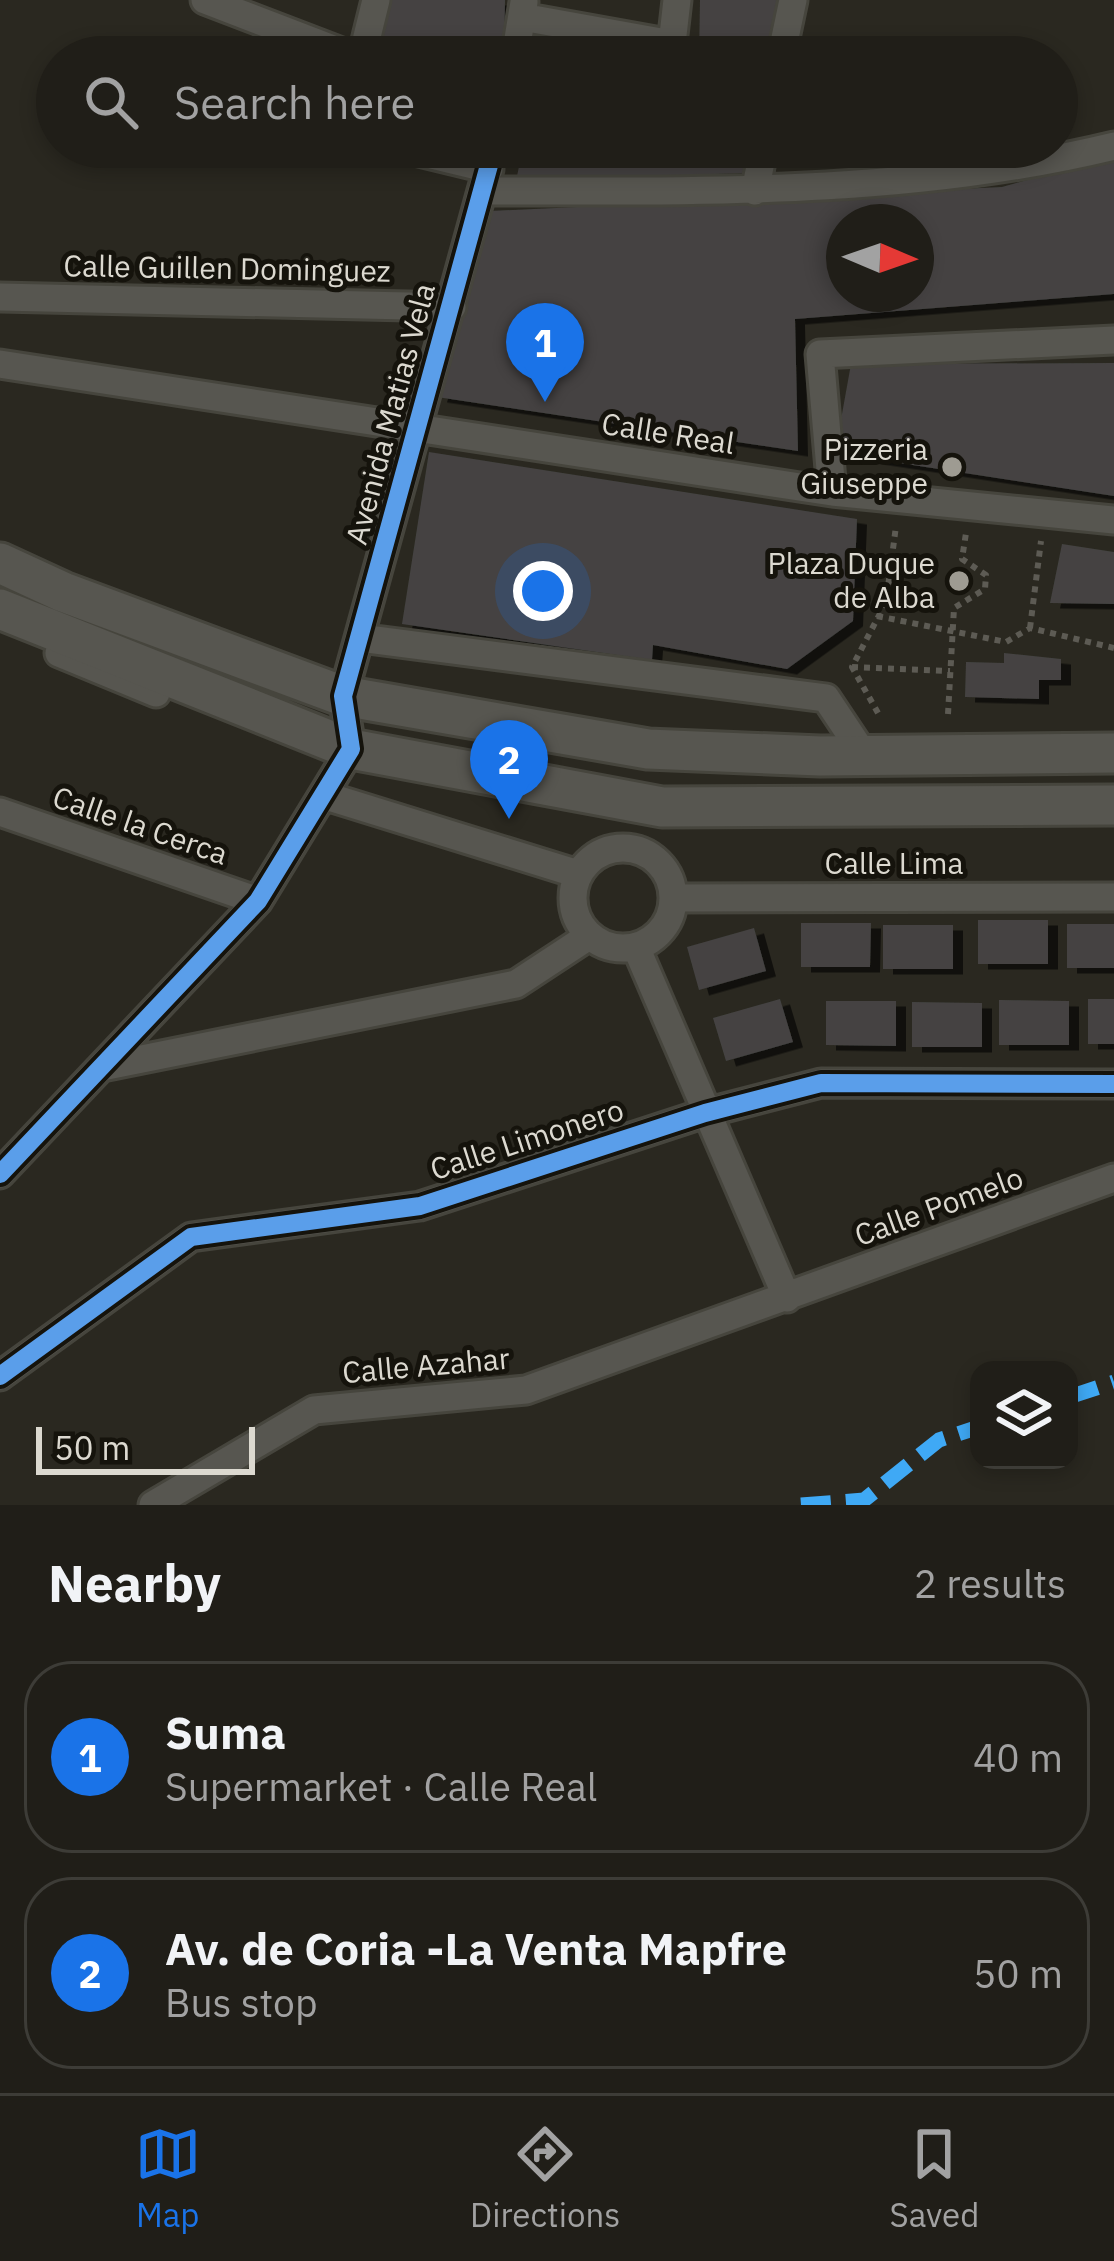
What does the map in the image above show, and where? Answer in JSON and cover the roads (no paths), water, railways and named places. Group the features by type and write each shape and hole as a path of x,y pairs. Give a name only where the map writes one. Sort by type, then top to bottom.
{"main road":[{"path":"0,563 63,592 343,696 648,749 864,755 1114,753"},
{"path":"0,609 336,744"},
{"path":"156,693 336,744 662,807 1114,805"}],"street":[{"path":"205,0 302,36"},
{"path":"365,36 376,0"},
{"path":"673,36 677,0"},
{"path":"786,36 793,0"},
{"path":"523,8 639,36"},
{"path":"1078,155 1114,146"},
{"path":"755,191 760,168"},
{"path":"489,169 755,191 1024,168"},
{"name":"Avenida Matias Vela","path":"343,696 489,169"},
{"name":"Calle Guillen Dominguez","path":"0,298 452,307"},
{"path":"832,492 820,354 1114,340"},
{"name":"Calle Real","path":"0,364 832,492 1114,520"},
{"path":"0,629 156,693"},
{"path":"359,638 826,698 864,755"},
{"path":"0,1174 12,1145 102,1067 258,901 323,796 343,696"},
{"path":"323,796 578,874"},
{"name":"Calle la Cerca","path":"0,812 258,901"},
{"path":"635,848 663,867 674,898 663,928 636,947 620,949 589,936 573,907 578,874 602,851 635,848"},
{"name":"Calle Lima","path":"674,898 1114,896"},
{"path":"102,1067 516,984 589,936"},
{"path":"636,947 787,1298"},
{"name":"Calle Limonero","path":"0,1376 191,1237 420,1206 705,1113 821,1083 1114,1084"},
{"name":"Calle Pomelo","path":"787,1298 1114,1178"},
{"name":"Calle Azahar","path":"153,1505 314,1410 526,1390 787,1298"}],"place":[{"name":"Suma","path":"545,402"},
{"name":"Pizzeria Giuseppe","path":"952,467"},
{"name":"Plaza Duque de Alba","path":"959,581"},
{"name":"Av. de Coria -La Venta Mapfre","path":"509,819"}]}
